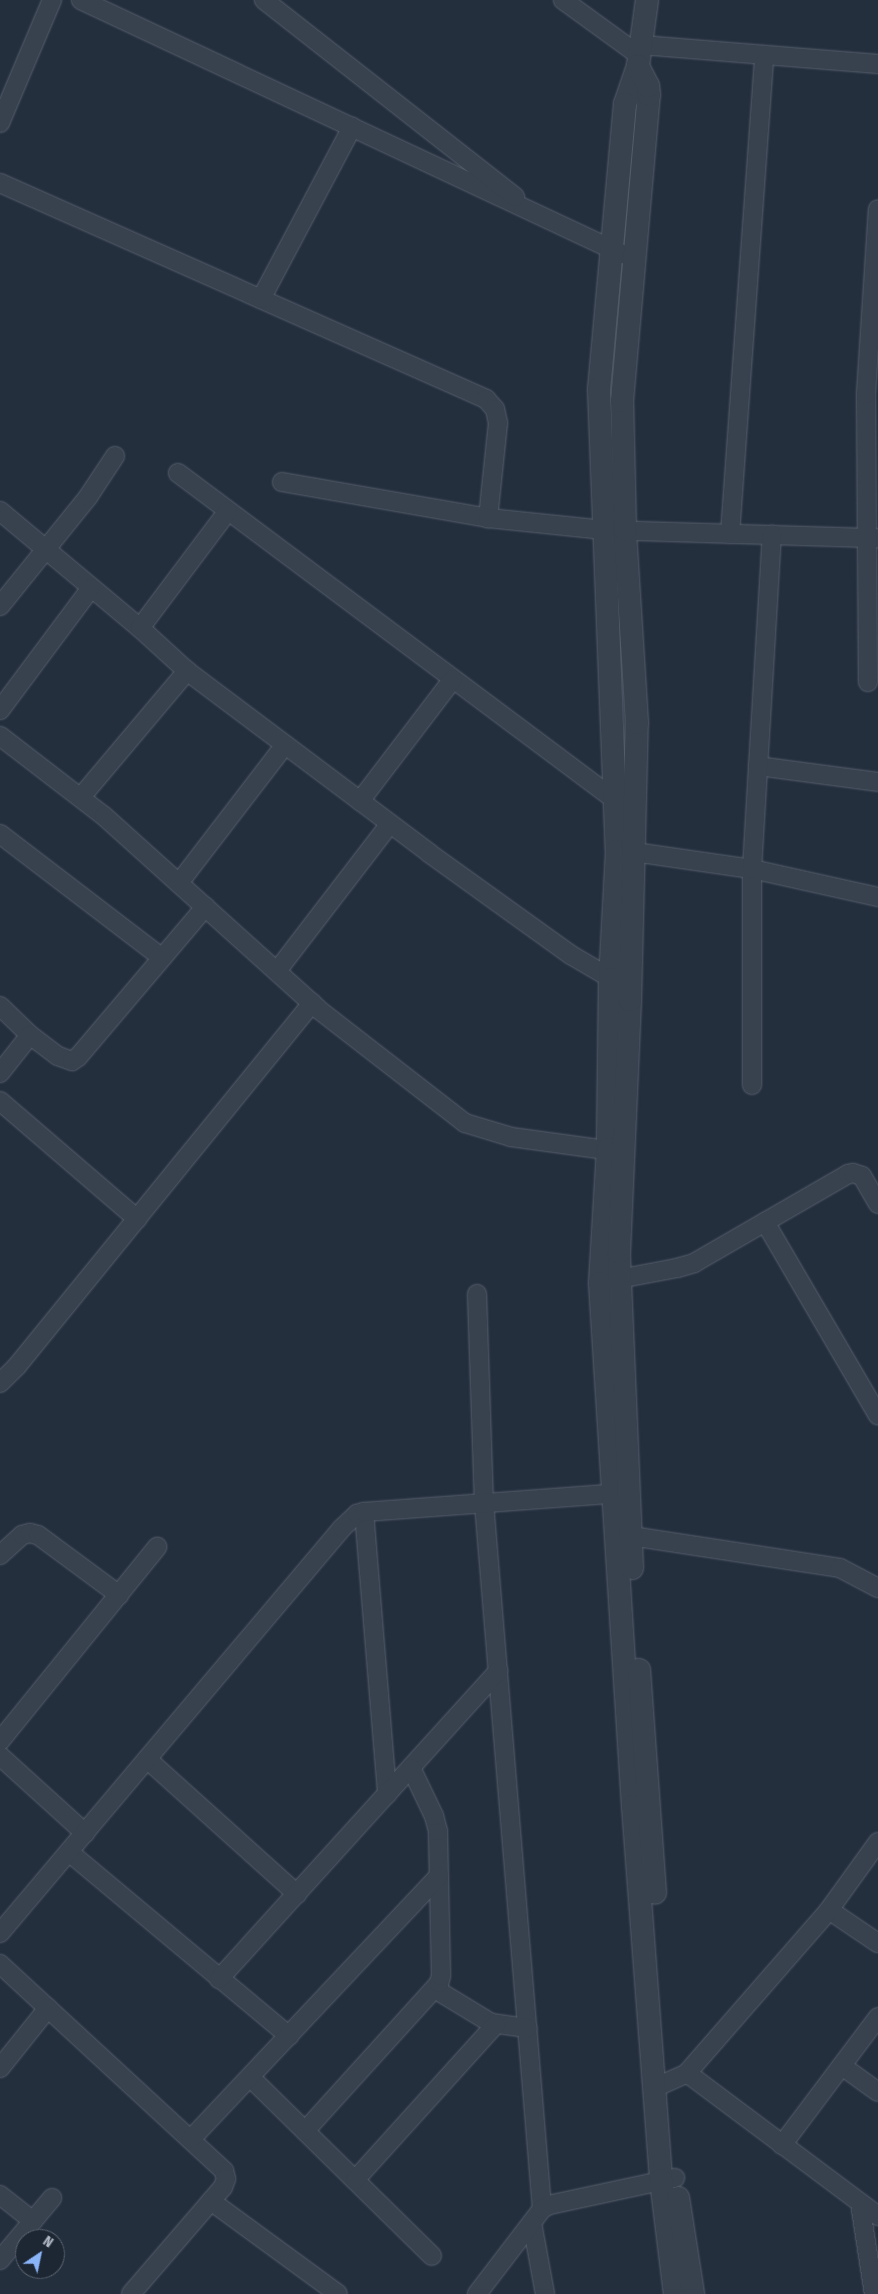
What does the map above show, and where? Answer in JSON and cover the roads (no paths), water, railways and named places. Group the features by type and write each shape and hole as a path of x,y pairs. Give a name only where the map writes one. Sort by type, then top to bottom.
{"street":[{"path":"0,122 52,0"},
{"path":"81,0 612,250 634,258"},
{"path":"264,0 540,216"},
{"path":"563,0 640,56 764,55 878,64"},
{"path":"620,983 634,852 637,723 599,389 625,104 640,56 647,0"},
{"path":"730,534 764,55"},
{"path":"640,56 648,86 648,95 622,382 615,530 614,800 620,983 610,1269 623,1537 670,2081 668,2179 675,2294"},
{"path":"262,299 352,127"},
{"path":"0,182 486,399 495,409 498,423 488,518"},
{"path":"868,682 872,538 872,395 878,209"},
{"path":"0,606 88,497 115,456"},
{"path":"178,473 635,815"},
{"path":"282,482 488,518 615,530 872,538"},
{"path":"0,511 140,628 188,671 285,745 570,955 620,983"},
{"path":"140,628 228,511"},
{"path":"752,1086 752,869 772,535"},
{"path":"0,710 91,588"},
{"path":"81,798 188,671"},
{"path":"360,801 453,679"},
{"path":"0,736 81,798 312,1003 465,1123 511,1137 615,1151"},
{"path":"178,883 285,745"},
{"path":"758,766 878,782"},
{"path":"277,971 390,824"},
{"path":"0,834 162,958"},
{"path":"634,852 752,869 878,897"},
{"path":"0,1006 30,1035 58,1056 72,1061 78,1057 205,907"},
{"path":"0,1383 17,1366 312,1003"},
{"path":"0,1074 30,1035"},
{"path":"0,1102 137,1219"},
{"path":"610,1269 690,1265 853,1173 862,1176 878,1204"},
{"path":"765,1222 878,1414"},
{"path":"477,1294 484,1503 528,2028 537,2216 545,2294"},
{"path":"0,1933 342,1528 356,1514 620,1493"},
{"path":"364,1512 387,1794"},
{"path":"0,1555 22,1535 30,1533 38,1535 119,1595"},
{"path":"623,1537 840,1568 878,1588"},
{"path":"0,1741 157,1547"},
{"path":"219,1979 498,1671"},
{"path":"0,1756 85,1833"},
{"path":"147,1759 297,1894"},
{"path":"305,2131 435,1989 441,1976 436,1823 411,1768"},
{"path":"670,2081 828,1910 878,1842"},
{"path":"69,1852 288,2036"},
{"path":"191,2139 438,1876"},
{"path":"828,1910 878,1943"},
{"path":"0,1964 224,2171 226,2179 223,2187 131,2294"},
{"path":"435,1989 485,2021 528,2028"},
{"path":"0,2068 48,2008"},
{"path":"782,2145 878,2018"},
{"path":"355,2180 496,2024"},
{"path":"842,2066 878,2092"},
{"path":"250,2077 432,2256"},
{"path":"670,2081 782,2145 878,2216"},
{"path":"477,2294 537,2216 556,2202 668,2179"},
{"path":"668,2179 693,2294"},
{"path":"0,2195 33,2221"},
{"path":"0,2260 52,2198"},
{"path":"211,2201 338,2294"},
{"path":"860,2203 874,2294"}]}
